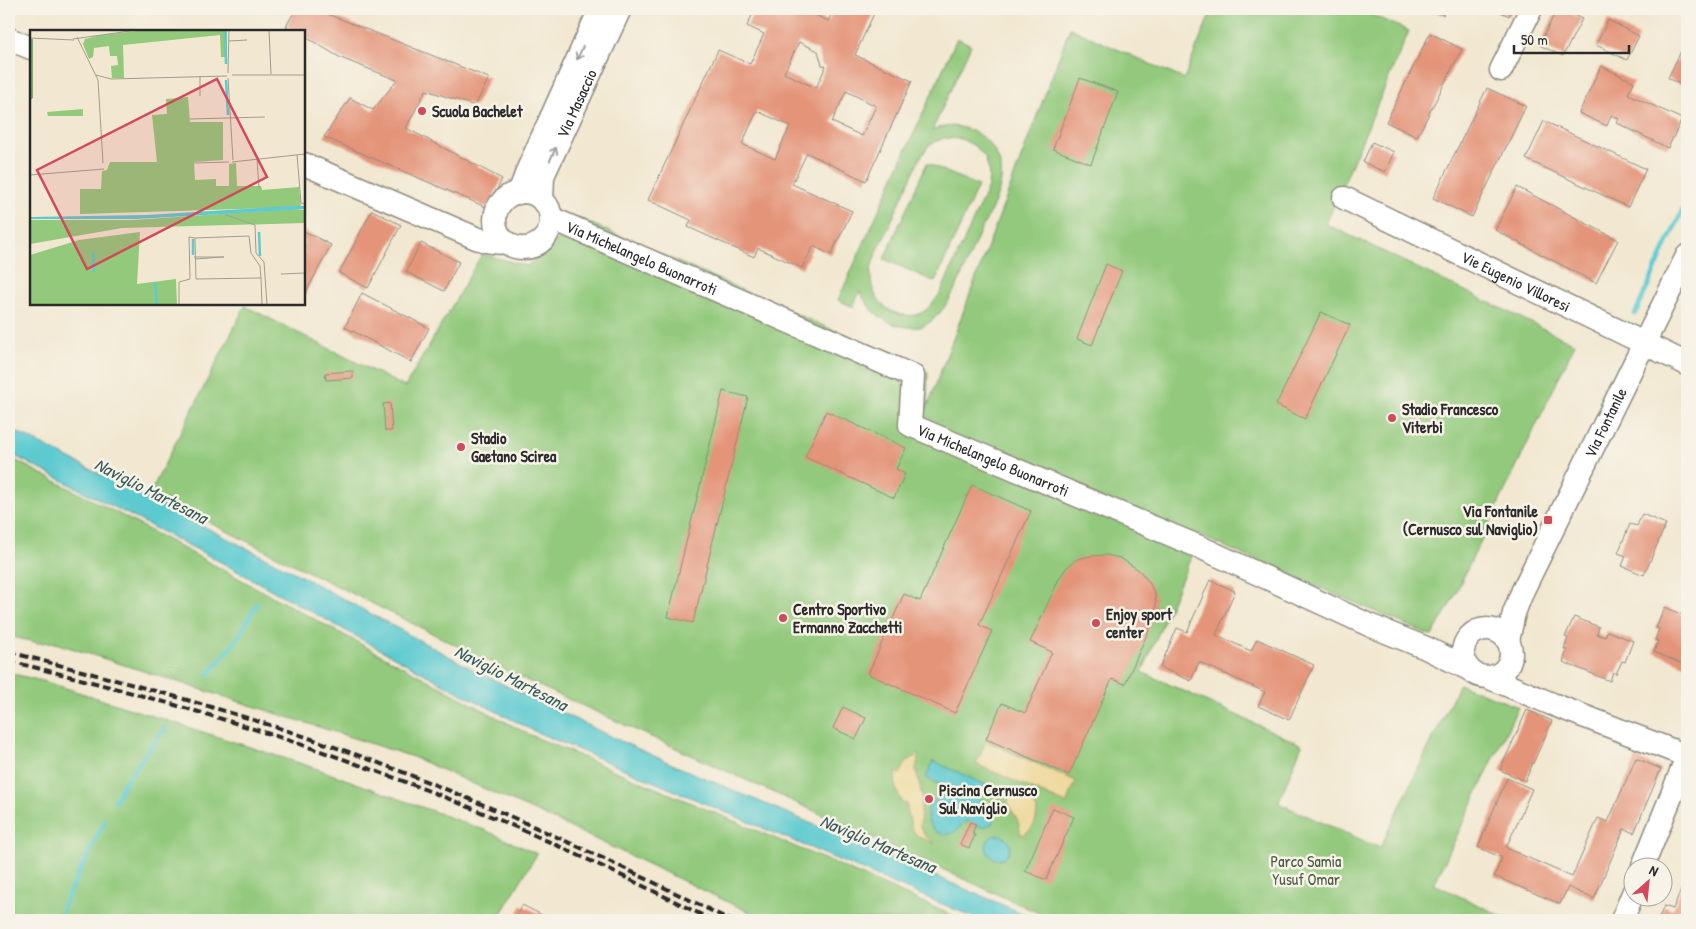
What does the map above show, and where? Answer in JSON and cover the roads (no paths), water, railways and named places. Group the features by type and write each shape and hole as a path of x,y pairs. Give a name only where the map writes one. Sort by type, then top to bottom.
{"street":[{"name":"Via Masaccio","path":"519,193 600,9"},
{"name":"Via Masaccio","path":"501,232 518,248 535,246 548,233 543,176 620,9"},
{"path":"1501,70 1531,9"},
{"path":"9,39 30,48"},
{"path":"305,164 462,233 487,242 499,243 501,232 498,210 502,202 509,196 519,193 531,194 547,209"},
{"name":"Vie Eugenio Villoresi","path":"1344,198 1687,364"},
{"name":"Via Michelangelo Buonarroti","path":"547,209 913,376 910,424 1202,548 1467,668"},
{"name":"Via Fontanile","path":"1499,635 1509,610 1523,590 1687,256"},
{"path":"1476,632 1499,635 1511,651 1510,660 1498,672 1480,676 1467,668 1463,654 1467,639 1476,632"},
{"name":"Via Michelangelo Buonarroti","path":"1426,648 1465,644"},
{"path":"1498,672 1533,696 1687,757 1647,856"},
{"path":"1622,920 1628,906"}],"water":[{"path":"9,428 288,569 478,672 614,738 1038,920 980,920 534,731 447,686 217,560 9,453"},
{"path":"933,761 986,785 979,801 994,810 995,816 992,824 983,827 966,821 955,832 950,834 939,833 934,830 928,821 928,810 933,802 944,796 946,789 944,786 926,778"},
{"path":"998,835 1006,839 1010,847 1006,855 998,859 990,855 986,847 990,839"}],"waterway":[{"path":"1635,314 1687,200"},
{"path":"208,675 236,641 257,604"},
{"path":"115,801 126,780 166,727"},
{"path":"58,920 68,895 105,821"}],"railway":[{"path":"9,652 210,707 290,732 381,764 432,783 532,826 730,920"},
{"path":"9,661 196,711 335,756 424,789 507,823 631,880 712,920"}],"place":[{"name":"Scuola Bachelet","path":"422,111"},
{"name":"Stadio Francesco Viterbi","path":"1392,418"},
{"name":"Stadio Gaetano Scirea","path":"461,447"},
{"name":"Via Fontanile (Cernusco sul Naviglio)","path":"1548,520"},
{"name":"Centro Sportivo Ermanno Zacchetti","path":"783,618"},
{"name":"Enjoy sport center","path":"1096,623"},
{"name":"Piscina Cernusco Sul Naviglio","path":"929,799"}],"water label":[{"name":"Naviglio Martesana","path":"151,491"},
{"name":"Naviglio Martesana","path":"511,678"},
{"name":"Naviglio Martesana","path":"878,844"}],"park label":[{"name":"Parco Samia Yusuf Omar","path":"1306,870"}]}
